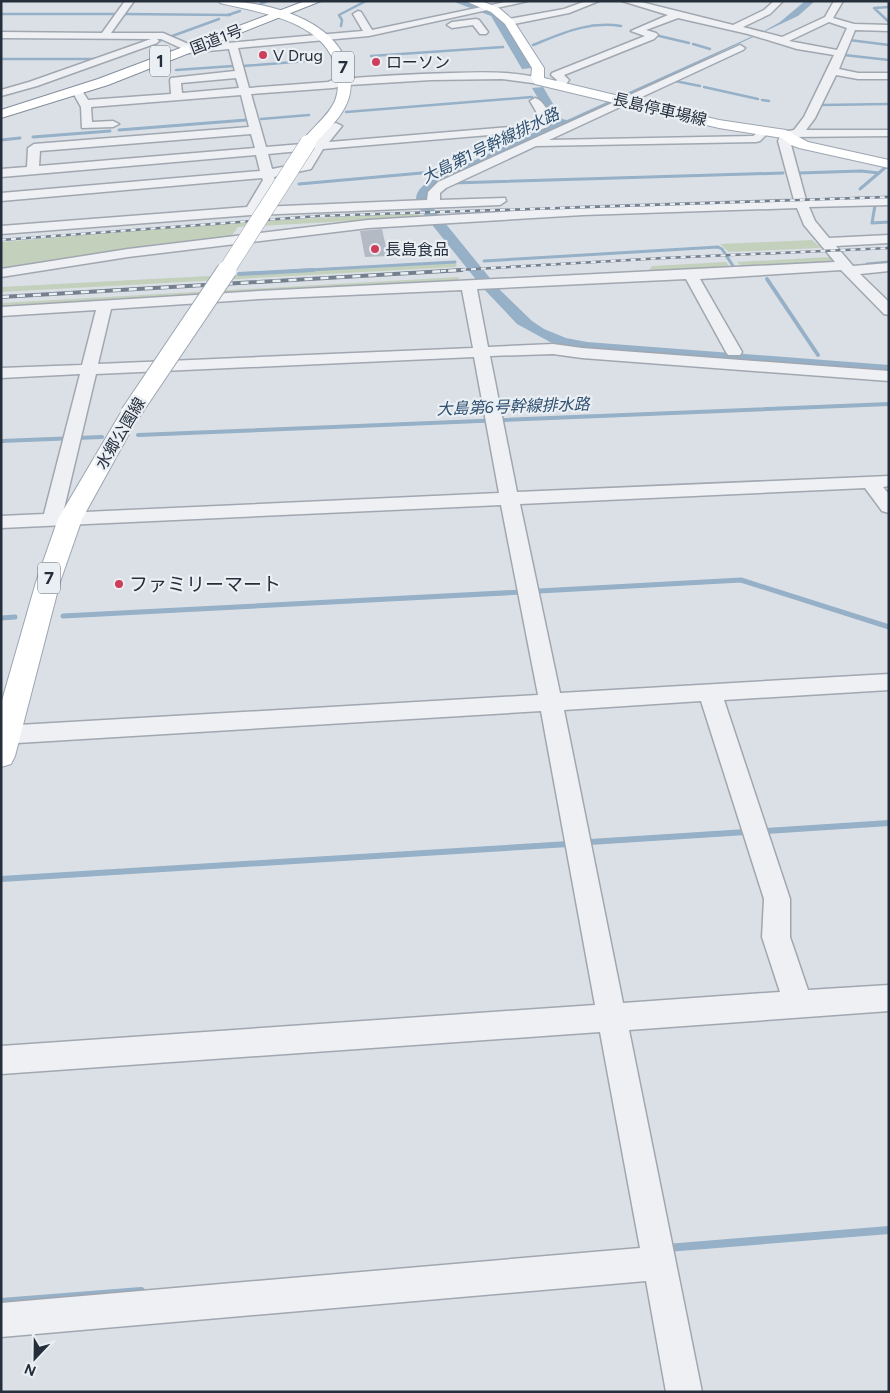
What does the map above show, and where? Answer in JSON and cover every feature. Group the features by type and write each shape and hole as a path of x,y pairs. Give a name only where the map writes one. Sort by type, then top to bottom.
{"main road":[{"name":"7","path":"224,1 278,15 318,38 330,60 337,83"},
{"name":"国道1号","path":"1,114 77,91 316,1"},
{"path":"470,1 489,9 509,22 538,68 537,78 540,81"},
{"name":"長島停車場線","path":"540,81 719,124 763,132 792,134 796,142 889,164"},
{"name":"水郷公園線","path":"3,741 48,582 61,519 130,414 314,145 318,118 337,83"}],"street":[{"path":"104,36 130,1"},
{"path":"1,35 166,38 189,50 369,33 430,22 524,1"},
{"path":"509,22 566,10 595,1"},
{"path":"626,1 783,40 828,19 839,1"},
{"path":"767,1 778,2"},
{"path":"734,28 767,12 778,2"},
{"path":"358,14 369,33"},
{"path":"557,85 564,80 556,75 653,36 636,31 677,15"},
{"path":"828,19 853,27 889,28"},
{"path":"430,22 437,26 476,22 483,32"},
{"path":"853,27 849,31 833,71 809,118 784,141 799,198 809,222 848,268 886,306"},
{"path":"759,34 797,46 839,53"},
{"path":"1,93 33,84 166,38"},
{"path":"233,46 269,180 251,211"},
{"path":"1,173 314,145 544,131 624,101 740,48"},
{"path":"833,71 858,76 889,76"},
{"path":"177,96 175,80 240,74"},
{"path":"77,91 83,104 86,104 427,76 494,74 518,76 540,81"},
{"path":"1,84 33,84"},
{"path":"431,203 434,192 442,185 529,144 544,131 545,116 535,101"},
{"path":"112,102 118,163 120,220"},
{"path":"86,104 86,126 113,124"},
{"path":"1,197 119,198 308,166 314,145 336,126"},
{"path":"28,137 26,149 256,130"},
{"path":"529,144 756,139 763,132"},
{"path":"792,134 889,133"},
{"path":"33,170 34,148"},
{"path":"1,273 128,253 328,228 425,220 799,198 889,190"},
{"path":"561,199 799,198 889,201"},
{"path":"1,230 251,211 512,201"},
{"path":"825,242 889,239"},
{"path":"1,312 259,295 889,267"},
{"path":"691,276 734,352"},
{"path":"473,285 481,351 494,420 551,702 684,1392"},
{"path":"61,519 72,439 105,305"},
{"path":"1,372 553,349 582,353 889,376"},
{"path":"694,349 889,362"},
{"path":"1,522 889,481"},
{"path":"870,482 889,507"},
{"path":"3,741 551,702 889,682"},
{"path":"710,693 777,899 776,938 798,1004"},
{"path":"1,1060 889,998"},
{"path":"1,1320 660,1263"}],"green space":[{"path":"418,213 422,219 238,227 230,238 1,273 1,242 241,222"},
{"path":"812,240 821,248 729,252 720,244"},
{"path":"830,257 832,262 742,267 737,262"},
{"path":"726,262 729,266 727,269 640,274 638,271 649,270 652,266"},
{"path":"455,263 457,265 455,267 1,292 1,287"},
{"path":"459,277 458,280 1,310 1,303"}],"water":[{"path":"452,1 468,2 482,6 493,13 510,31 532,68 522,69 491,16"},
{"path":"805,1 815,1 798,16 437,185 428,202 498,288 532,321 544,329 566,338 587,342 889,365 889,373 570,347 550,342 517,324 482,287 417,206 417,193 426,183 548,126 551,120 532,88 543,87 562,119 567,120 764,31 780,22"}],"building":[{"name":"長島食品","path":"382,229 388,256 365,257 360,231"}],"waterway":[{"path":"260,4 268,1"},
{"path":"341,26 342,20 339,15 366,1"},
{"path":"889,7 874,8 889,22"},
{"path":"228,15 240,11"},
{"path":"1,14 117,14"},
{"path":"123,14 228,15"},
{"path":"153,43 219,19"},
{"path":"533,45 576,29 598,25 621,26"},
{"path":"655,35 689,43"},
{"path":"849,40 889,45"},
{"path":"693,44 710,49"},
{"path":"371,56 503,47"},
{"path":"844,55 889,60"},
{"path":"1,59 98,59"},
{"path":"243,66 319,60"},
{"path":"176,70 233,66"},
{"path":"675,81 700,86"},
{"path":"704,87 758,99"},
{"path":"346,112 532,97"},
{"path":"762,100 769,101"},
{"path":"822,105 889,104"},
{"path":"261,119 309,115"},
{"path":"119,130 246,120"},
{"path":"33,137 110,131"},
{"path":"1,140 20,138"},
{"path":"879,173 887,166"},
{"name":"大島第1号幹線排水路","path":"299,184 444,171"},
{"path":"799,173 861,171 879,173"},
{"name":"大島第1号幹線排水路","path":"453,183 783,173"},
{"path":"860,189 879,173"},
{"path":"875,205 872,223 889,222"},
{"path":"484,261 718,247 722,249 735,269"},
{"path":"291,271 455,262"},
{"path":"867,264 889,262"},
{"path":"239,274 313,270"},
{"path":"767,279 818,355"},
{"name":"大島第6号幹線排水路","path":"138,435 889,404"},
{"name":"大島第6号幹線排水路","path":"1,441 102,437"},
{"path":"539,591 741,580 889,627"},
{"path":"63,616 522,592"},
{"path":"1,618 15,617"},
{"path":"766,831 889,823"},
{"path":"590,842 746,832"},
{"path":"1,879 569,844"},
{"path":"667,1248 889,1230"},
{"path":"1,1302 141,1291"}],"railway":[{"path":"1,240 318,216 889,197"},
{"path":"441,271 664,258 889,248"},
{"path":"1,297 462,270"}],"place":[{"name":"V Drug","path":"263,55"},
{"name":"ローソン","path":"376,62"},
{"name":"長島食品","path":"375,249"},
{"name":"ファミリーマート","path":"119,584"}]}
